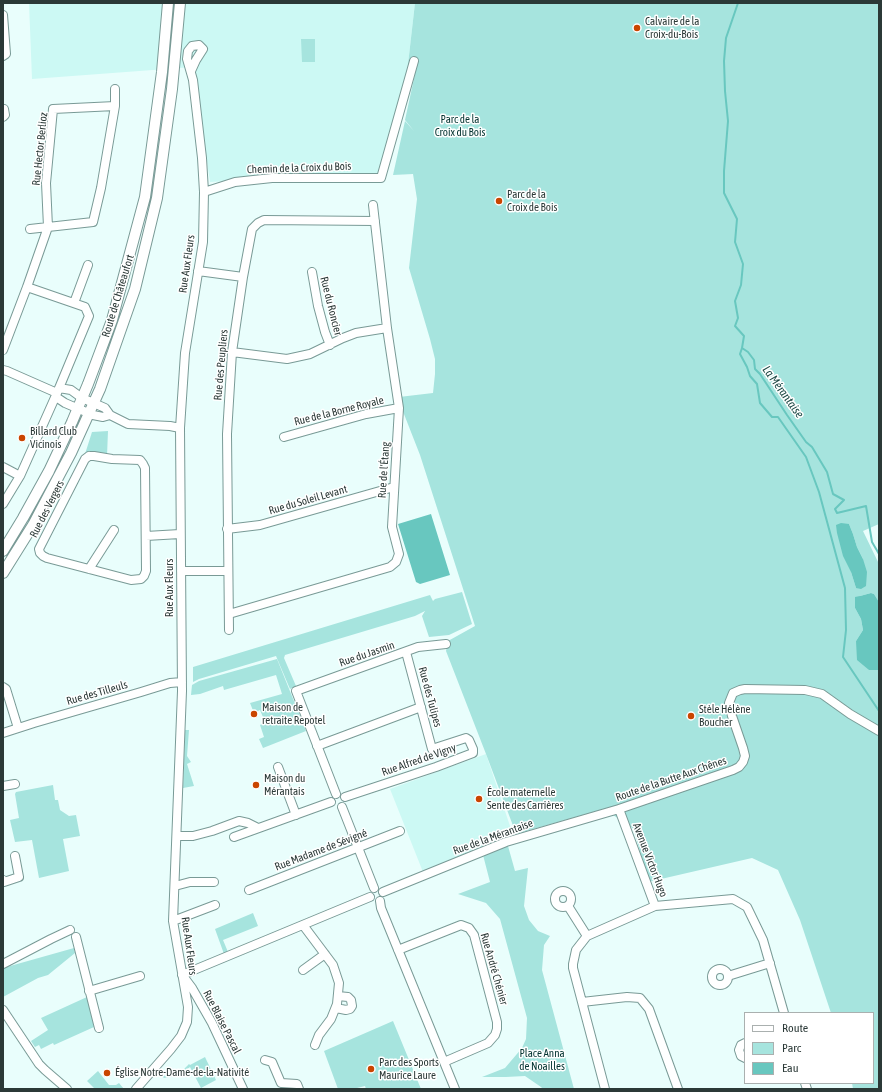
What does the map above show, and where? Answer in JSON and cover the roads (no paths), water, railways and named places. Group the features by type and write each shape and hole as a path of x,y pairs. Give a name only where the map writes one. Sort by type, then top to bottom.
{"main road":[{"name":"Route de Châteaufort","path":"3,573 33,525 57,481 89,413 88,400 112,320 145,197 162,72 168,3"},
{"name":"Route de Châteaufort","path":"3,551 49,471 78,408 100,389 135,289 157,198 172,89 180,3"}],"street":[{"path":"3,14 6,54 3,56"},
{"name":"Chemin de la Croix du Bois","path":"204,192 235,182 265,179 381,178 414,61"},
{"name":"Rue Aux Fleurs","path":"136,1089 181,1036 186,1022 188,1007 173,921 182,682 180,428 185,353 203,242 204,192 202,158 191,71"},
{"path":"30,229 93,222 101,188 115,106 115,89"},
{"name":"Rue Hector Berlioz","path":"3,350 48,227 46,183 53,109 115,106"},
{"name":"Rue de l'Étang","path":"229,614 390,567 396,562 399,554 392,527 399,408 387,328 373,205"},
{"name":"Rue des Peupliers","path":"229,630 227,434 232,352 252,229 258,222 264,220 375,221"},
{"path":"74,303 88,265"},
{"path":"198,271 243,277"},
{"name":"Rue du Roncier","path":"312,272 318,306 330,344"},
{"path":"3,504 20,476 58,393 89,316 85,307 27,287"},
{"path":"232,352 287,359 310,354 356,333 387,328"},
{"path":"3,370 58,393 66,404 103,417 110,415"},
{"path":"58,393 71,390 105,408 110,415 128,424 170,426 180,428"},
{"name":"Rue de la Borne Royale","path":"284,437 366,414 399,408"},
{"name":"Rue des Vergers","path":"89,456 140,460 143,464 145,468 146,536 146,571 141,579 131,580 47,558 43,556 39,549 86,459 89,456"},
{"path":"3,467 20,476"},
{"name":"Rue du Soleil Levant","path":"228,529 260,526 394,487"},
{"path":"89,569 114,530"},
{"path":"146,536 180,534"},
{"path":"181,571 228,571"},
{"name":"Rue du Jasmin","path":"317,746 296,691 418,647 446,644"},
{"name":"Rue des Tulipes","path":"406,652 432,749"},
{"name":"Rue des Tilleuls","path":"3,733 170,684 182,682"},
{"path":"3,687 6,689 18,728"},
{"name":"Route de la Butte Aux Chênes","path":"616,810 739,767 745,756 729,703 733,693 740,690 805,690 822,694 850,714 879,731"},
{"path":"336,794 317,746 421,707"},
{"name":"Rue Alfred de Vigny","path":"345,797 472,754 474,752 469,740 466,738 432,749"},
{"path":"278,767 296,815"},
{"path":"3,786 15,784"},
{"path":"336,794 341,794 345,797 345,803 342,807"},
{"path":"336,794 332,797 332,802 334,806 339,808 342,807"},
{"path":"234,837 332,802"},
{"path":"342,807 374,888"},
{"name":"Rue de la Mérantaise","path":"383,892 506,842 616,810"},
{"name":"Avenue Victor Hugo","path":"616,810 655,906 733,899 748,907 763,940 784,1012"},
{"path":"177,836 193,836 240,821 258,828"},
{"name":"Rue Madame de Sévigné","path":"249,890 400,831"},
{"path":"3,880 4,882 19,877 15,856"},
{"path":"175,886 190,882 214,882"},
{"path":"374,888 380,888 383,892 383,898 380,901 381,908 455,1089"},
{"path":"370,897 370,893 374,888"},
{"path":"370,897 375,902 380,901"},
{"path":"182,975 370,897"},
{"path":"173,921 215,906"},
{"path":"568,906 587,936"},
{"path":"605,1089 573,968 576,950 587,936 655,906"},
{"path":"303,925 333,965 339,983 338,1004 332,1019 319,1035 316,1045"},
{"name":"Rue André Chénier","path":"398,950 461,925 469,928 474,935 497,1022 497,1029 495,1035 488,1043 444,1062"},
{"path":"3,964 70,930"},
{"path":"76,938 99,1028"},
{"path":"302,970 325,954"},
{"path":"728,976 770,963"},
{"name":"Rue Blaise Pascal","path":"182,975 192,988 212,1023 243,1089"},
{"path":"89,991 140,976"},
{"path":"336,1008 346,1010 350,1009 352,1006 351,1000 348,997 338,996"},
{"path":"582,1002 627,997 640,998 649,1009 678,1089"},
{"path":"3,1010 39,1064 67,1089"},
{"path":"744,1043 739,1050 741,1056 744,1058"},
{"path":"265,1060 272,1062 281,1083 297,1084 299,1089"}],"water":[{"path":"431,514 450,575 420,584 416,582 398,524"},
{"path":"841,523 849,524 867,572 866,586 861,589 856,588 851,572 843,556 836,525"},
{"path":"871,593 874,594 879,602 879,670 869,670 857,660 856,641 863,630 861,619 855,608 855,597"}],"waterway":[{"name":"La Mérantaise","path":"738,3 726,38 724,61 728,121 724,171 724,193 737,219 735,242 743,264 741,285 735,301 738,318 735,326 744,336 742,348 748,352 754,360 755,369 760,374 806,442 812,447 827,472 833,494 844,500 835,509 837,513 866,506 872,542 879,554"},
{"path":"742,348 740,354 750,376 757,384 760,403 772,417 778,417 806,457 819,492 845,588 846,630 843,657 879,711"}],"place":[{"name":"Calvaire de la Croix-du-Bois","path":"637,28"},
{"name":"Parc de la Croix de Bois","path":"499,201"},
{"name":"Billard Club Vicinois","path":"22,438"},
{"name":"Maison de retraite Repotel","path":"254,714"},
{"name":"Stèle Hélène Boucher","path":"691,716"},
{"name":"Maison du Mérantais","path":"256,785"},
{"name":"École maternelle Sente des Carrières","path":"479,799"},
{"name":"Parc des Sports Maurice Laure","path":"371,1069"},
{"name":"Église Notre-Dame-de-la-Nativité","path":"107,1073"}],"park label":[{"name":"Parc de la Croix du Bois","path":"460,126"},
{"name":"Place Anna de Noailles","path":"542,1060"}]}
